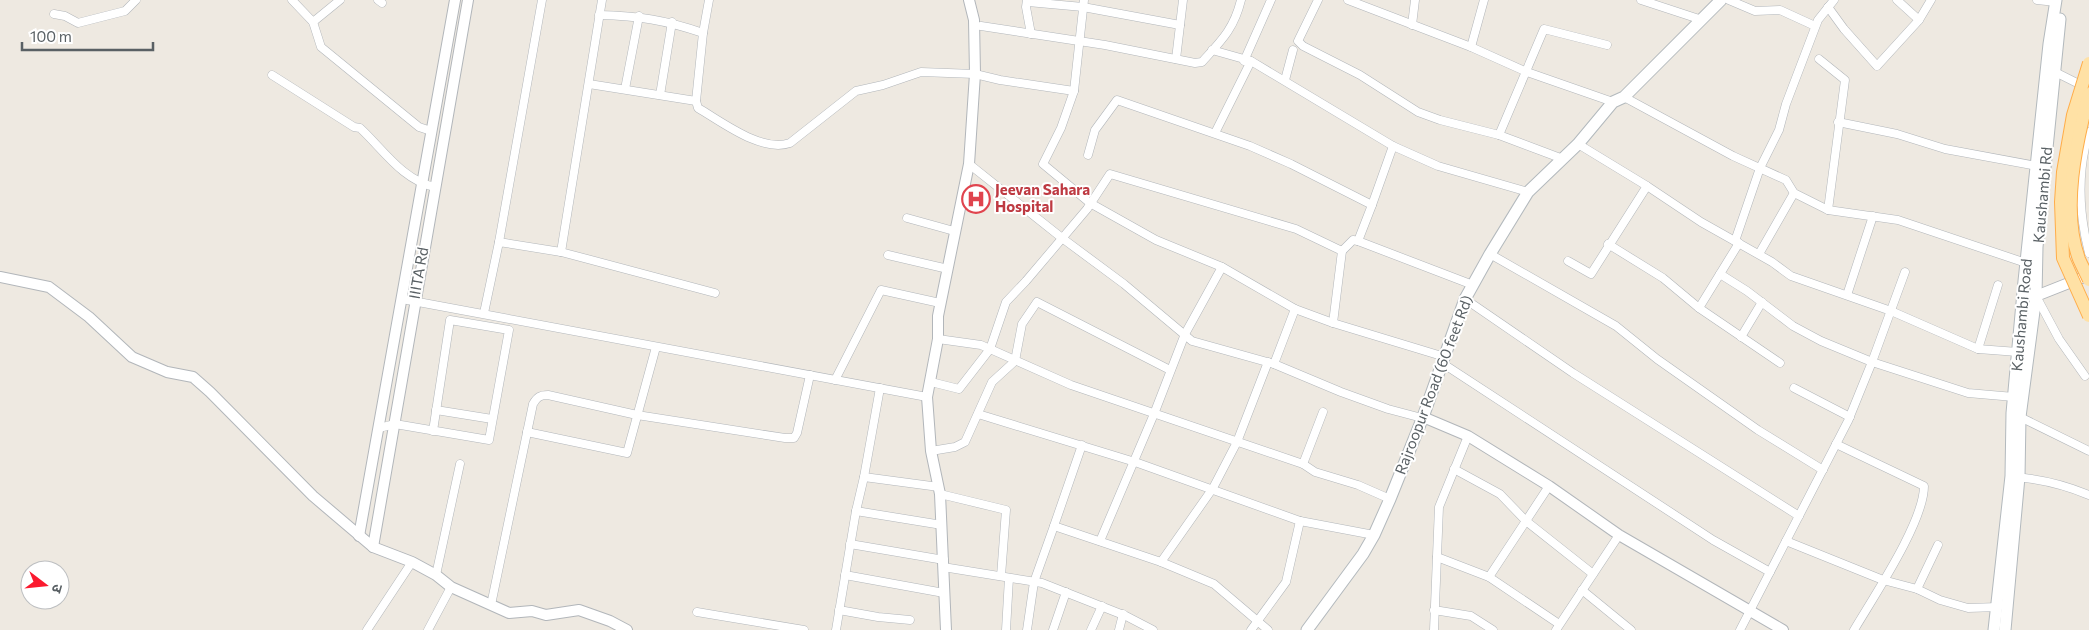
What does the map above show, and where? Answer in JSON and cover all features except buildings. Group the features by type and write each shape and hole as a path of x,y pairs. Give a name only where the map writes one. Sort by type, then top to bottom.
{"main road":[{"name":"Rajroopur Road (60 feet Rd)","path":"1307,630 1363,554 1374,535 1422,418 1465,299 1528,192 1578,144 1613,102 1624,97 1721,0"},
{"name":"Kaushambi Road","path":"1994,630 2015,477 2016,415 2014,397 2023,295 2058,1"},
{"path":"2089,63 2073,115 2063,172 2061,202 2063,258 2089,316"},
{"name":"Kaushambi Rd","path":"2016,415 2036,296 2037,247 2051,70"},
{"path":"2089,94 2073,174 2072,206 2072,231 2079,259 2089,280"},
{"path":"2005,630 2015,477"}],"street":[{"path":"54,14 65,16 78,23 125,11 136,0"},
{"path":"292,0 313,22 321,47 419,127 432,131"},
{"path":"313,22 340,0"},
{"name":"IIITA Rd","path":"359,536 455,0"},
{"name":"IIITA Rd","path":"373,546 395,424 414,301 468,0"},
{"path":"484,313 499,242 542,0"},
{"path":"561,252 602,0"},
{"path":"709,0 703,33 696,101 698,108 755,141 782,146 790,143 856,91 883,85 921,72 975,74 1000,80 1074,91"},
{"path":"946,630 940,491 931,451 927,397 938,339 940,303 969,164 975,74 974,20 969,0"},
{"path":"1176,59 1183,0"},
{"path":"981,26 1079,41 1195,63 1202,62 1230,31 1237,16 1241,0"},
{"path":"1215,133 1248,61 1271,0"},
{"path":"1318,0 1298,41 1303,46 1360,75 1418,112 1440,120 1500,135 1563,159"},
{"path":"1348,0 1471,47 1527,72 1613,102"},
{"path":"1412,25 1414,0"},
{"path":"1471,47 1484,0"},
{"path":"1641,0 1702,20"},
{"path":"1729,0 1755,11 1780,10 1815,26"},
{"path":"1897,0 1918,20"},
{"path":"1699,308 1737,242 1760,168 1779,130 1786,104 1818,20 1831,3 1844,29 1877,66 1918,20 1931,0"},
{"path":"2037,0 2058,1"},
{"path":"1031,34 1026,7 1027,1 1083,4 1180,25"},
{"path":"1083,4 1074,91 1061,128 1043,164 1090,203 1156,240 1222,267 1295,309 1443,360 1713,540 1770,572"},
{"path":"599,15 639,16 672,22 703,33"},
{"path":"626,89 639,16"},
{"path":"660,95 672,22"},
{"path":"1500,135 1544,29 1607,45"},
{"path":"1212,50 1248,61 1285,80 1393,146 1438,166 1528,192"},
{"path":"1285,80 1293,50"},
{"path":"1819,59 1845,80 1828,210"},
{"path":"2051,70 2089,89"},
{"path":"272,75 354,127 360,128 396,164 422,184 434,187"},
{"path":"589,84 696,101"},
{"path":"439,92 451,93"},
{"path":"1624,97 1733,156 1786,180 1794,192 1828,210 1914,224 1925,230 1952,237 2026,263"},
{"path":"1088,156 1095,130 1117,100 1215,133 1291,164 1372,205"},
{"path":"1838,122 1897,134 1945,149 2037,166"},
{"path":"2089,132 2082,163 2081,188 2082,210 2089,253"},
{"path":"1578,144 1701,222 1759,254 1791,276 1891,311 1978,349 2018,352"},
{"path":"1358,241 1393,146"},
{"path":"969,164 1062,238 1124,284 1192,341 1271,363 1341,392 1388,409 1422,418 1468,436 1550,486 1619,535 1783,630"},
{"path":"931,382 960,389 990,349 1006,302 1062,238 1110,174 1296,229 1342,251"},
{"path":"1568,261 1591,274 1608,244 1647,186"},
{"path":"1759,254 1794,192"},
{"path":"1847,295 1873,216"},
{"path":"907,218 954,231"},
{"path":"1333,323 1342,251 1353,240 1473,285"},
{"path":"499,242 561,252 715,293"},
{"path":"1608,244 1663,278 1699,308 1780,363"},
{"path":"1490,254 1616,326 1657,359 1758,430 1823,470"},
{"path":"888,255 948,269"},
{"path":"1100,541 1135,462 1185,334 1222,267"},
{"path":"1740,630 1850,417 1905,272"},
{"path":"1720,274 1762,302 1793,326 1821,341 1872,362 1968,393 2014,397"},
{"path":"2023,295 2036,296 2089,275"},
{"path":"0,277 49,287 89,317 132,357 167,372 192,377 210,392 313,496 373,546 412,562 436,575 451,587 509,613 532,611 546,616 579,610 610,621 627,630"},
{"path":"1978,349 1998,285"},
{"path":"835,380 881,290 940,303"},
{"path":"2036,296 2059,339 2085,376"},
{"path":"402,299 927,397"},
{"path":"1465,299 1573,373 1799,516"},
{"path":"931,451 955,447 966,442 992,382 1015,361 1022,324 1037,302 1170,370"},
{"path":"1741,337 1762,302"},
{"path":"1161,562 1213,488 1236,442 1295,309"},
{"path":"378,428 395,424 433,431 489,440 509,330 450,320 433,431"},
{"path":"938,339 981,345 1071,385 1303,464 1315,472 1358,485 1390,499"},
{"path":"527,432 628,453 656,347"},
{"path":"491,605 533,404 541,395 637,415 794,438 797,433 810,375"},
{"path":"836,630 856,510 880,388"},
{"path":"1794,388 1850,417"},
{"path":"436,410 492,419"},
{"path":"1303,464 1323,412"},
{"path":"978,414 1135,462 1213,488 1265,510 1300,521 1374,535"},
{"path":"2016,415 2089,451"},
{"path":"1434,630 1439,507 1468,436"},
{"path":"1836,444 1924,486 1924,495 1907,536 1854,630"},
{"path":"1027,630 1034,582 1082,445"},
{"path":"436,575 460,464"},
{"path":"1454,468 1500,494 1526,521 1594,574"},
{"path":"864,477 940,491 1006,510 1006,630"},
{"path":"2015,477 2038,479 2070,487 2089,495"},
{"path":"1489,578 1550,486"},
{"path":"856,510 942,525"},
{"path":"1251,630 1286,582 1300,521"},
{"path":"1054,526 1161,562 1214,584 1268,630"},
{"path":"1437,557 1489,578 1558,627 1619,535"},
{"path":"1786,541 1883,580 1917,589 1940,600 1968,608 1998,607"},
{"path":"850,544 1034,582 1123,614 1153,630"},
{"path":"1917,589 1938,545"},
{"path":"367,630 412,562"},
{"path":"845,575 944,593"},
{"path":"428,630 451,587"},
{"path":"1582,590 1631,630"},
{"path":"1053,630 1066,592"},
{"path":"1091,630 1102,606"},
{"path":"839,610 910,620"},
{"path":"1434,610 1471,616 1494,630"},
{"path":"697,612 764,627 804,630"},
{"path":"1119,630 1123,614"}],"place":[{"name":"Jeevan Sahara Hospital","path":"976,199"}]}
